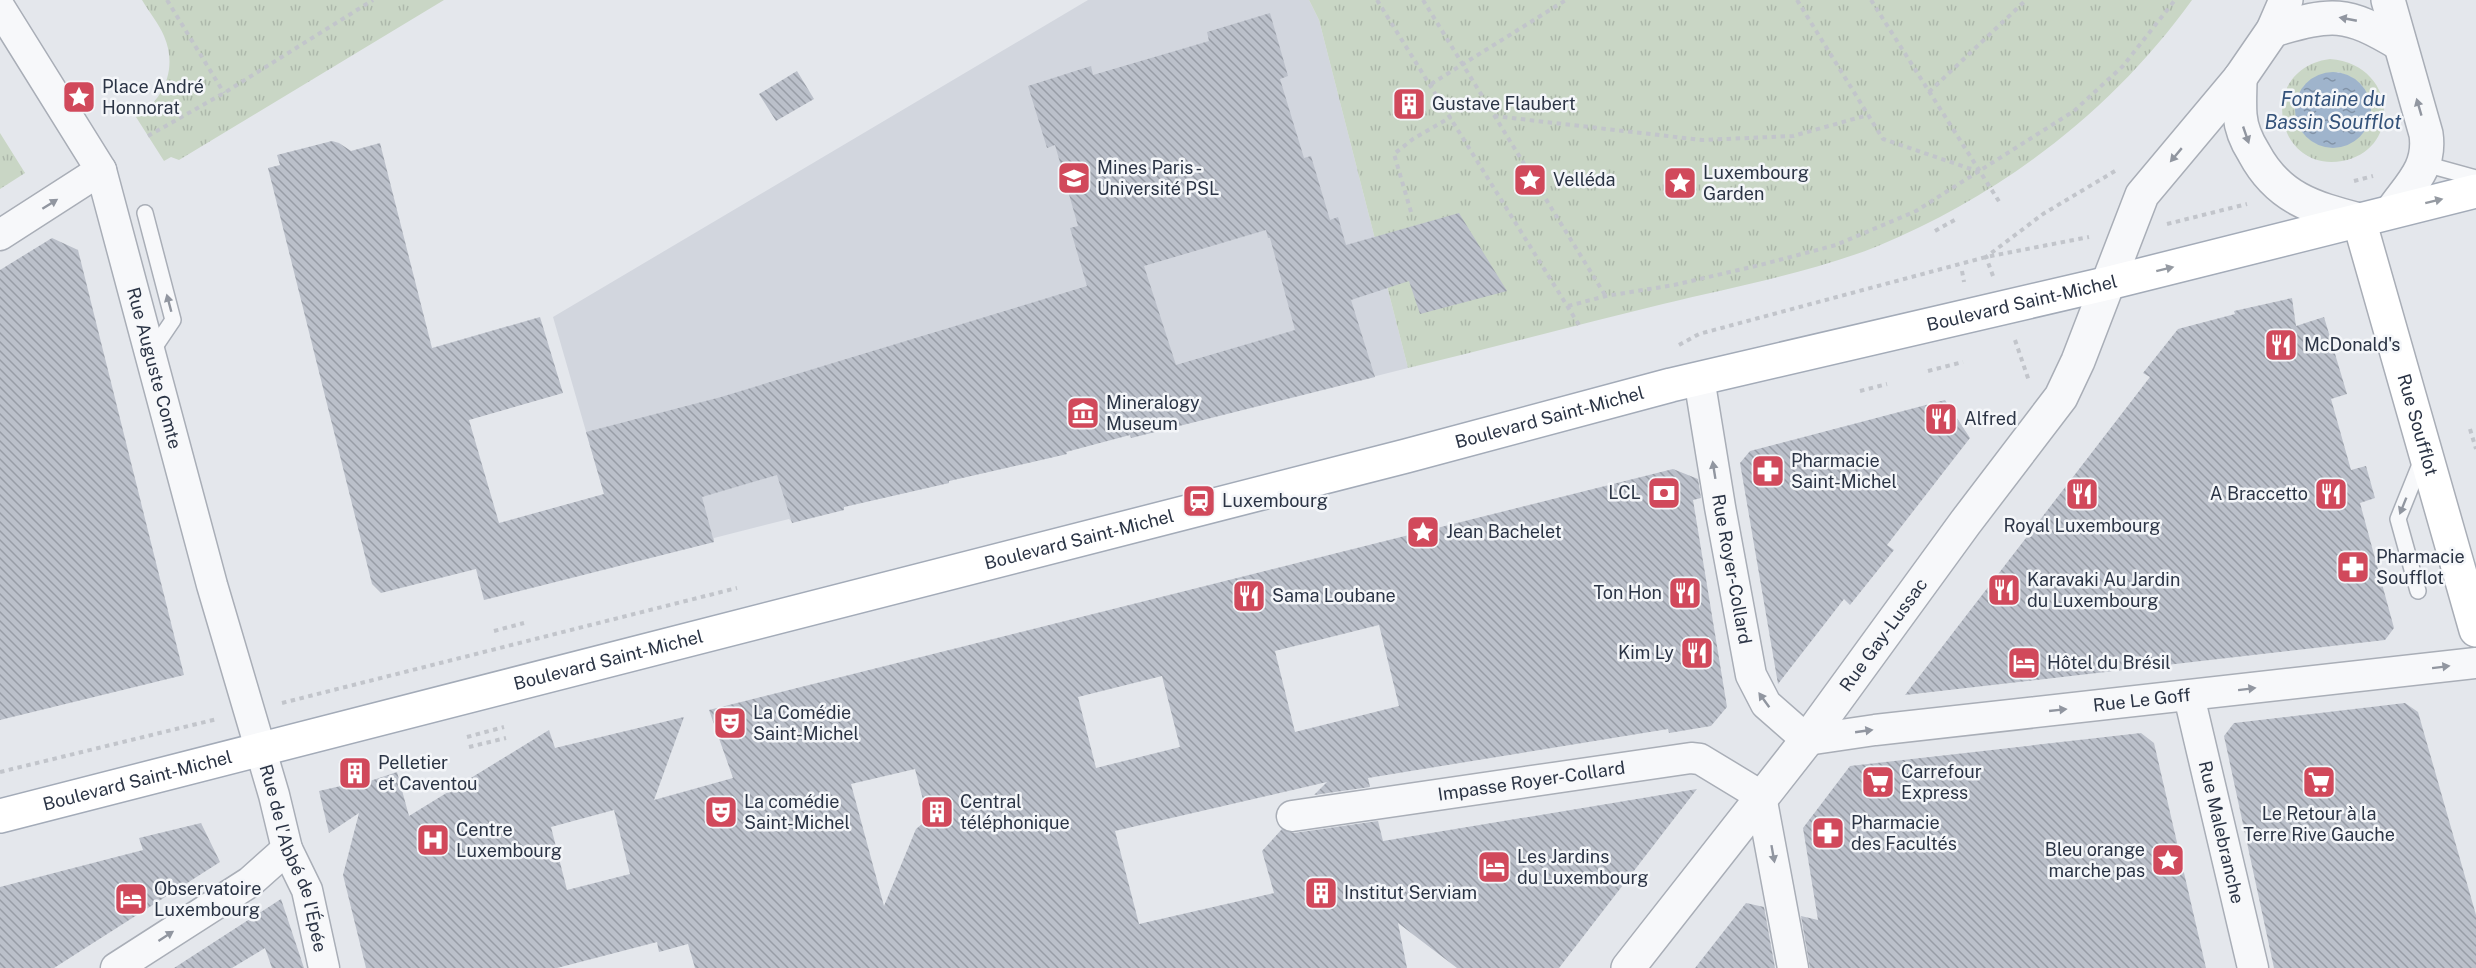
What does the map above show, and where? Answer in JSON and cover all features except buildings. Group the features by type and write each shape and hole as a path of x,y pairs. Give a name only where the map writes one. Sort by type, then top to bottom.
{"main road":[{"name":"Boulevard Saint-Michel","path":"0,816 1395,459 1699,378 2109,283 2476,191"},
{"name":"Rue Soufflot","path":"2359,220 2476,630"}],"street":[{"path":"2286,0 2273,30 2240,78 2240,117 2248,144 2262,168 2290,195 2306,204 2359,220"},
{"path":"2388,0 2428,148 2425,164 2392,212"},
{"name":"Rue Auguste Comte","path":"0,8 101,170 212,585 260,748"},
{"path":"2273,30 2331,16 2355,20 2400,44"},
{"name":"Rue Gay-Lussac","path":"1628,968 1807,740 2061,396 2079,361 2142,195 2240,78"},
{"path":"0,235 101,170"},
{"name":"Rue Royer-Collard","path":"1699,378 1751,675 1766,704 1807,740"},
{"name":"Rue Le Goff","path":"1807,740 1887,728 2476,663"},
{"name":"Rue Malebranche","path":"2189,696 2253,968"},
{"name":"Rue de l'Abbé de l'Épée","path":"260,748 287,849 307,890 324,968"},
{"name":"Impasse Royer-Collard","path":"1292,816 1691,758 1700,759 1761,796"},
{"path":"1761,796 1793,968"},
{"path":"116,968 249,882 287,849"}],"lane":[{"path":"2425,164 2476,178"},
{"path":"145,213 173,320 150,354"},
{"path":"2418,591 2398,519 2425,452"}],"path":[{"path":"167,0 224,93"},
{"path":"148,136 224,93 373,0"},
{"path":"1377,0 1579,325"},
{"path":"1422,0 1606,296"},
{"path":"1431,84 1566,0"},
{"path":"1797,0 1883,139 1981,172"},
{"path":"1871,0 2000,203"},
{"path":"1929,92 2026,0"},
{"path":"1568,306 1606,296 1674,285 1760,265 1836,244 1916,211 1981,172 2074,111 2123,66 2175,0"},
{"path":"1494,116 1702,140 1793,136 1869,115"},
{"path":"1411,212 1394,154 1413,139 1451,117"},
{"path":"1986,257 2043,214 2114,171 2170,161"},
{"path":"2164,225 2251,203"},
{"path":"1935,231 1959,218"},
{"path":"1674,349 1699,334 1986,257 2094,236"},
{"path":"1928,371 1963,362"},
{"path":"1860,391 1887,384"},
{"path":"2470,429 2476,449"},
{"name":"Boulevard Saint-Michel","path":"284,702 742,587"},
{"path":"494,631 524,623"},
{"path":"0,772 213,720"},
{"path":"467,736 504,727"},
{"path":"469,747 506,738"}],"shaded area":[{"name":"Mines Paris - Université PSL","path":"1088,0 1309,0 1319,20 1408,368 1131,438 1130,435 1066,450 1067,454 844,507 844,510 791,521 789,519 714,538 714,542 657,556 604,494 553,317"}],"green space":[{"path":"142,0 444,0 179,160 171,157 164,161 136,117 154,102 166,82 169,71 168,48 164,36"},
{"name":"Luxembourg Garden","path":"1309,0 2192,0 2127,78 2052,145 1969,201 1924,225 1878,246 1827,264 1408,368 1319,20"},
{"path":"2330,59 2352,64 2369,76 2379,91 2384,108 2383,125 2375,141 2362,154 2342,161 2319,160 2301,152 2289,137 2283,118 2283,99 2291,81 2306,67","holes":["2338,72 2351,77 2362,86 2365,130 2353,141 2340,146 2327,147 2315,143 2305,135 2298,123 2296,109 2299,93"]},
{"path":"0,133 25,173 0,189"}],"water":[{"name":"Fontaine du Bassin Soufflot","path":"2333,72 2348,75 2360,83 2368,95 2371,110 2368,125 2360,137 2348,145 2333,148 2318,145 2306,137 2298,125 2295,110 2298,95 2306,83 2318,75"}],"place":[{"name":"Place André Honnorat","path":"79,97"},
{"name":"Gustave Flaubert","path":"1409,104"},
{"name":"Mines Paris - Université PSL","path":"1074,178"},
{"name":"Velléda","path":"1530,180"},
{"name":"Luxembourg Garden","path":"1680,183"},
{"name":"McDonald's","path":"2281,345"},
{"name":"Mineralogy Museum","path":"1083,413"},
{"name":"Alfred","path":"1941,419"},
{"name":"Pharmacie Saint-Michel","path":"1768,471"},
{"name":"LCL","path":"1664,493"},
{"name":"Royal Luxembourg","path":"2082,494"},
{"name":"A Braccetto","path":"2331,494"},
{"name":"Luxembourg","path":"1199,501"},
{"name":"Jean Bachelet","path":"1423,532"},
{"name":"Pharmacie Soufflot","path":"2353,567"},
{"name":"Karavaki Au Jardin du Luxembourg","path":"2004,590"},
{"name":"Ton Hon","path":"1685,593"},
{"name":"Sama Loubane","path":"1249,596"},
{"name":"Kim Ly","path":"1697,653"},
{"name":"Hôtel du Brésil","path":"2024,663"},
{"name":"La Comédie Saint-Michel","path":"730,723"},
{"name":"Pelletier et Caventou","path":"355,773"},
{"name":"Carrefour Express","path":"1878,782"},
{"name":"Le Retour à la Terre Rive Gauche","path":"2319,782"},
{"name":"La comédie Saint-Michel","path":"721,812"},
{"name":"Central téléphonique","path":"937,812"},
{"name":"Pharmacie des Facultés","path":"1828,833"},
{"name":"Centre Luxembourg","path":"433,840"},
{"name":"Bleu orange marche pas","path":"2168,860"},
{"name":"Les Jardins du Luxembourg","path":"1494,867"},
{"name":"Institut Serviam","path":"1321,893"},
{"name":"Observatoire Luxembourg","path":"131,899"}]}
